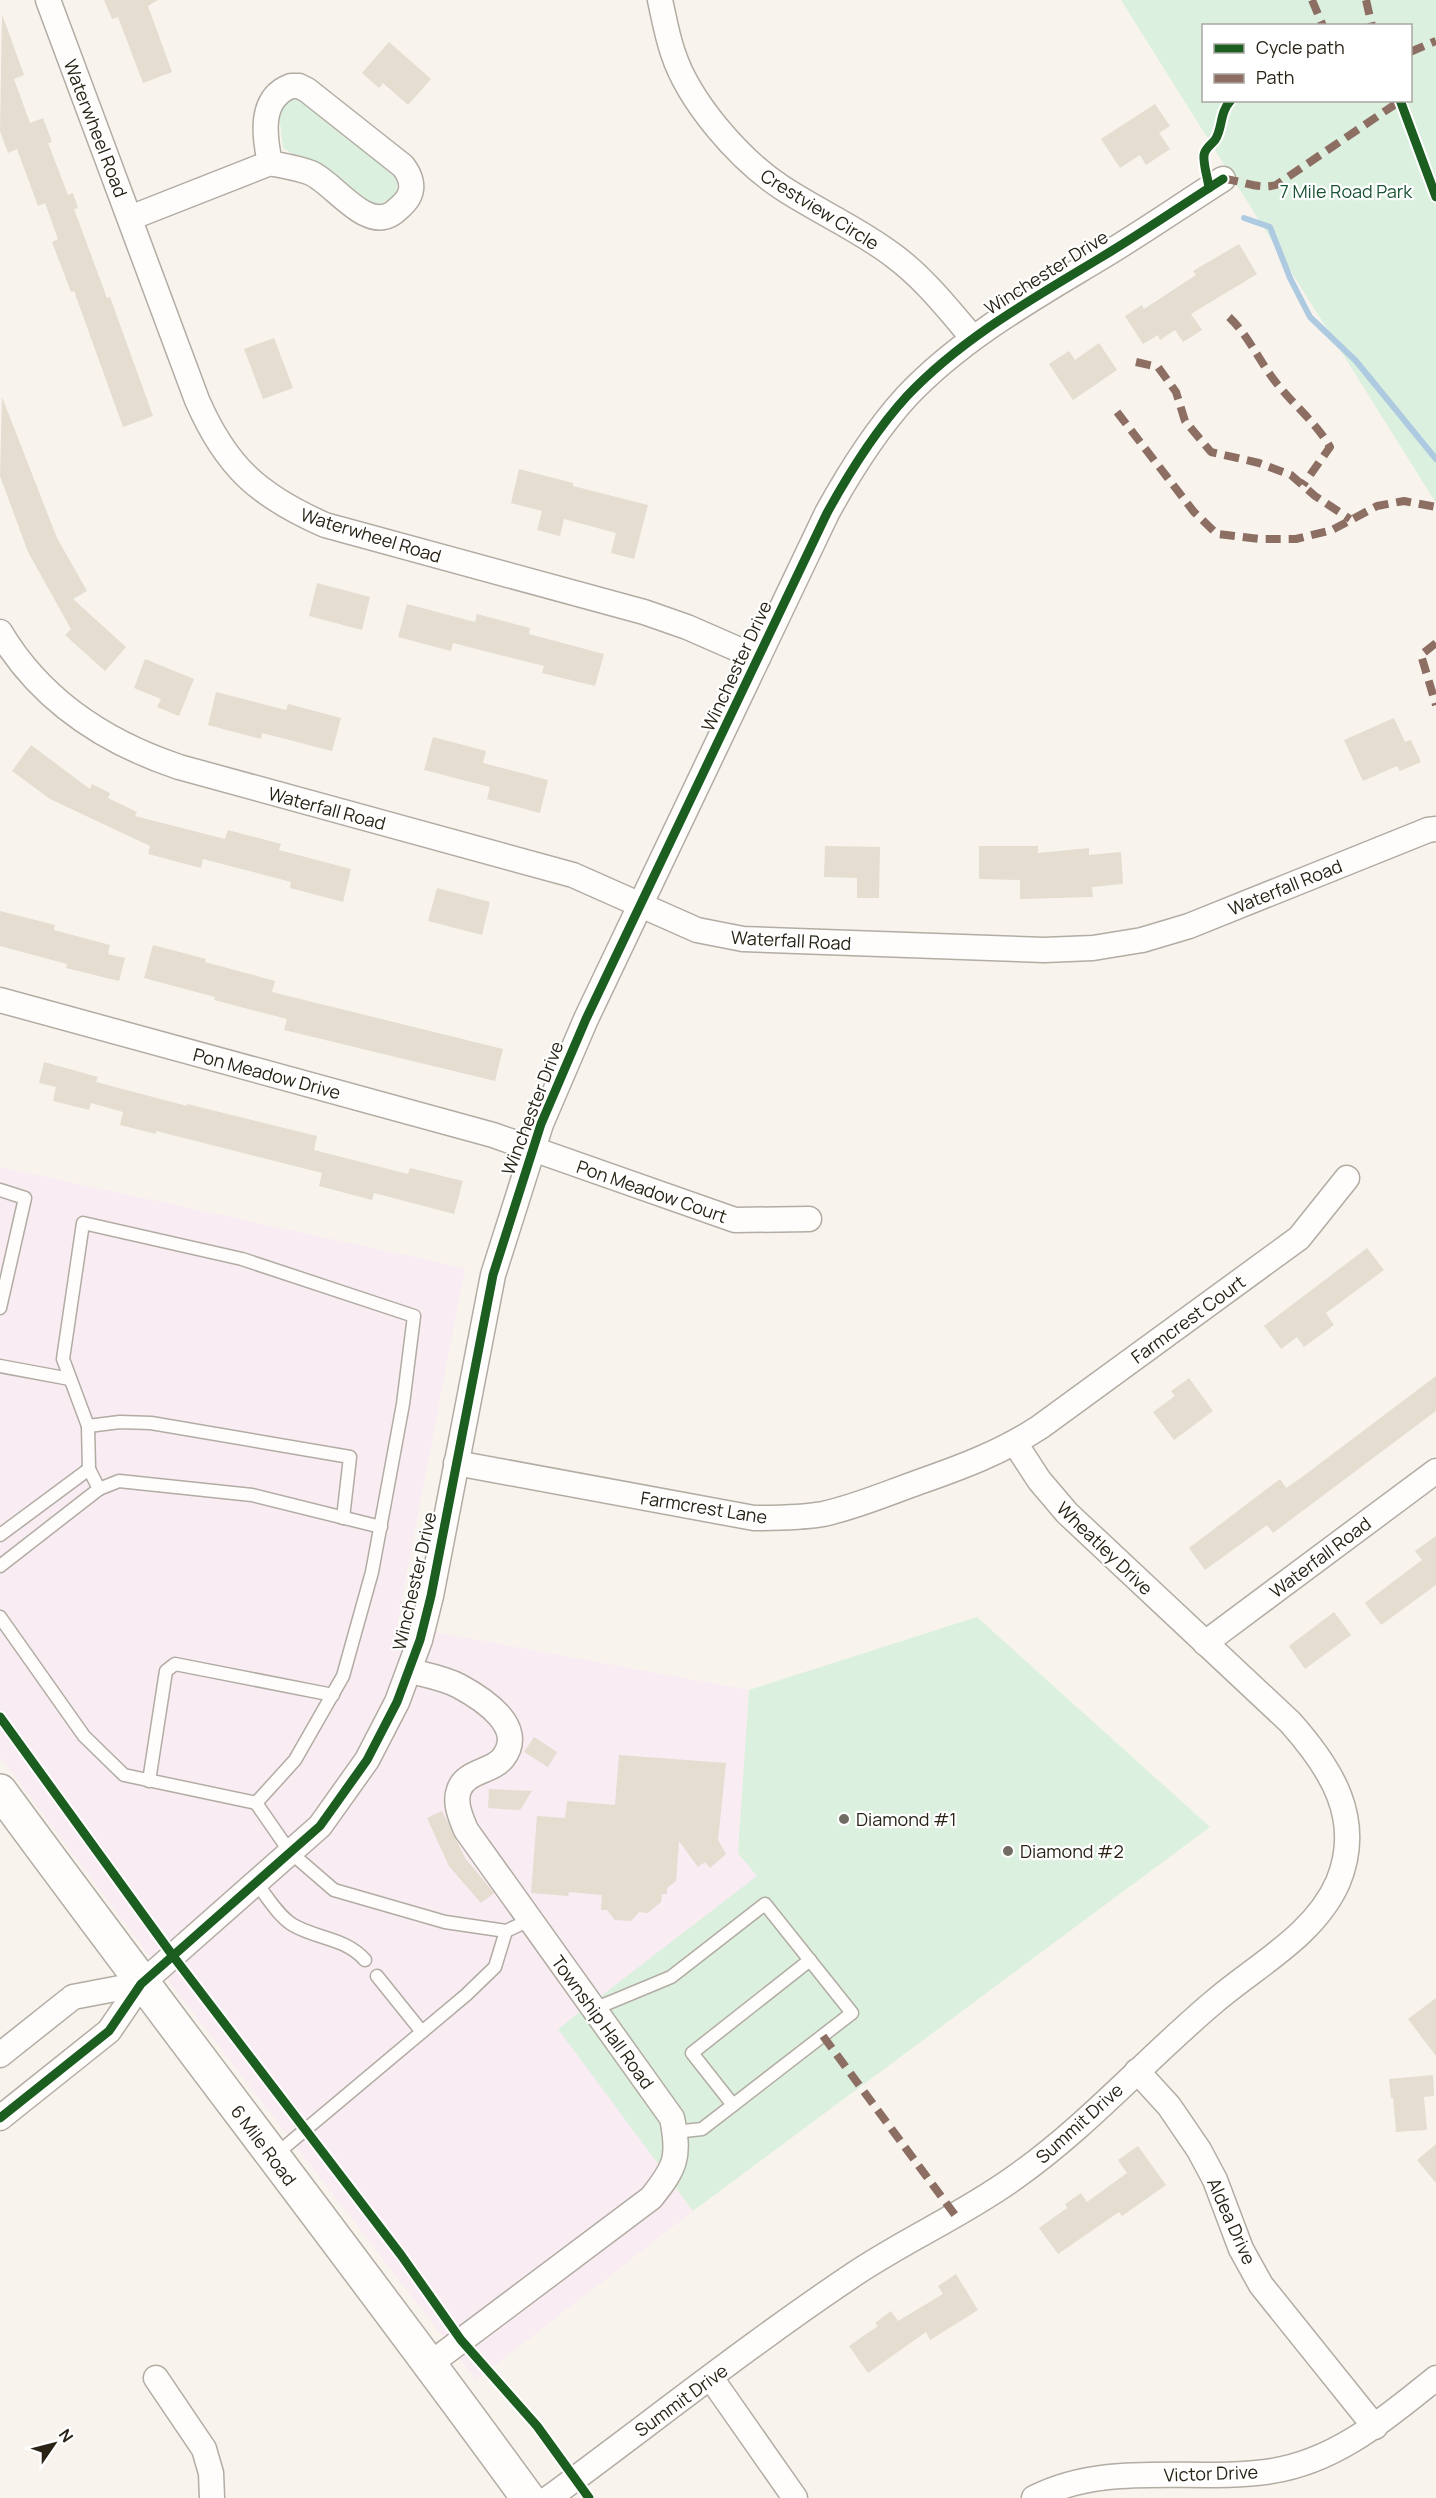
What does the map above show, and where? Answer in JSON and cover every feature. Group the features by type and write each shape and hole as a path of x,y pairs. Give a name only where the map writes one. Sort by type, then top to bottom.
{"street":[{"name":"Waterwheel Road","path":"48,0 206,420 232,461 267,495 292,510 325,525 644,612 687,627 758,658"},
{"name":"Crestview Circle","path":"660,0 673,54 699,102 726,139 751,165 781,187 896,257 927,285 973,338"},
{"path":"130,218 270,163 311,173 329,184 370,218 379,219 389,215 408,198 412,189 407,172 397,160 299,86 284,89 269,104 267,149 270,163"},
{"name":"Winchester Drive","path":"0,2118 109,2031 141,1984 320,1826 348,1790 383,1733 410,1671 431,1596 493,1275 541,1124 586,1018 827,513 863,452 909,394 973,338 1154,226 1223,179"},
{"name":"Waterfall Road","path":"0,632 24,666 53,697 78,718 105,736 142,754 179,767 573,875 697,930 743,939 1044,950 1093,948 1142,940 1189,926 1430,830 1436,809"},
{"name":"Pon Meadow Drive","path":"0,1000 493,1135 532,1149"},
{"name":"Pon Meadow Court","path":"532,1149 735,1220 809,1219"},
{"name":"Farmcrest Court","path":"1015,1443 1299,1238 1347,1178"},
{"name":"Farmcrest Lane","path":"456,1462 732,1515 784,1518 822,1514 851,1506 977,1462 1015,1443"},
{"name":"Wheatley Drive","path":"1015,1443 1039,1480 1067,1513 1205,1643"},
{"name":"Waterfall Road","path":"1205,1643 1436,1471"},
{"name":"Summit Drive","path":"549,2498 857,2272 912,2238 974,2205 1015,2178 1062,2141 1215,2000 1312,1922 1326,1904 1337,1883 1347,1844 1348,1826 1341,1799 1329,1773 1314,1749 1290,1722 1205,1643"},
{"name":"Township Hall Road","path":"410,1671 458,1686 501,1716 510,1734 511,1743 503,1758 466,1780 458,1790 458,1809 466,1830 672,2118 677,2145 670,2175 651,2198 430,2364"},
{"name":"6 Mile Road","path":"0,1791 141,1984 430,2364 528,2498"},
{"path":"0,2055 73,1997 141,1984"},
{"name":"Aldea Drive","path":"1137,2071 1169,2106 1199,2150 1215,2180 1241,2249 1261,2285 1375,2427"},
{"path":"156,2378 204,2449 211,2473 212,2498"},
{"path":"711,2378 795,2498"},
{"name":"Victor Drive","path":"1034,2498 1081,2481 1111,2476 1236,2475 1273,2471 1324,2456 1375,2427 1436,2378"}],"lane":[{"path":"0,1190 25,1198 0,1308"},
{"path":"99,1489 89,1469 88,1426 63,1359 82,1223 242,1259 414,1316 403,1404 381,1527 372,1572 344,1676 295,1760 256,1803"},
{"path":"0,1366 70,1379"},
{"path":"88,1426 120,1422 150,1423 350,1457 344,1518"},
{"path":"0,1535 89,1469"},
{"path":"0,1566 99,1489 119,1481 252,1495 381,1527"},
{"path":"0,1617 84,1736 124,1775 256,1803 290,1852 333,1890 445,1922 506,1931 530,1920"},
{"path":"149,1780 166,1671 175,1664 333,1695"},
{"path":"256,1882 290,1923 348,1946 364,1960"},
{"path":"594,2009 670,1977 765,1904 852,2013 702,2129 675,2132"},
{"path":"273,2157 422,2032 495,1967 506,1931"},
{"path":"733,2105 692,2053 810,1960"},
{"path":"376,1976 422,2032"}],"shaded area":[{"path":"0,1167 465,1268 397,1625 749,1690 738,1853 758,1876 559,2029 693,2211 476,2380 141,1945 0,1757"}],"green space":[{"name":"7 Mile Road Park","path":"1121,0 1436,0 1436,503"},
{"path":"295,98 304,101 392,170 397,183 393,197 375,205 368,202 326,167 292,154 283,148 279,114 281,106"},
{"path":"977,1617 1210,1827 693,2211 558,2029 757,1876 738,1853 749,1690"}],"building":[{"path":"104,0 158,0 148,6 172,72 143,83 118,17 112,19"},
{"path":"2,14 24,75 14,79 30,123 43,118 52,142 48,143 68,195 73,193 78,208 74,209 107,298 110,297 153,416 123,427 74,291 71,292 52,242 58,239 45,203 38,206 17,149 8,153 0,131"},
{"path":"389,42 431,79 408,105 383,83 379,88 362,73"},
{"path":"1155,104 1170,126 1159,133 1170,149 1146,165 1140,155 1120,168 1101,139"},
{"path":"1239,244 1257,274 1191,314 1202,330 1183,342 1175,330 1160,340 1158,335 1143,344 1125,316 1142,305 1144,309 1196,275 1193,271"},
{"path":"274,338 293,388 263,399 244,349"},
{"path":"1099,343 1117,370 1073,400 1049,364 1069,351 1075,360"},
{"path":"2,397 57,538 87,591 73,599 126,647 105,671 65,635 71,629 28,552 0,476"},
{"path":"519,469 573,483 573,486 648,505 634,559 611,553 616,533 564,519 560,536 537,530 542,511 511,503"},
{"path":"317,583 370,597 362,630 309,616"},
{"path":"407,604 475,622 477,614 530,628 529,634 604,654 595,686 542,673 544,666 453,643 451,651 398,637"},
{"path":"145,659 194,679 179,716 157,707 161,699 134,688"},
{"path":"216,692 286,710 288,704 341,718 332,751 262,733 261,739 208,725"},
{"path":"1394,718 1405,742 1411,740 1421,762 1400,771 1397,766 1363,781 1344,740"},
{"path":"433,737 486,751 483,763 548,780 540,813 487,799 490,787 424,770"},
{"path":"31,745 90,789 92,784 110,793 108,798 137,812 135,816 225,839 228,830 281,844 279,850 351,869 343,902 290,888 291,882 203,859 201,868 148,854 150,846 50,799 12,771"},
{"path":"825,846 880,847 879,898 857,898 857,878 824,877"},
{"path":"979,846 1038,846 1038,853 1089,848 1089,855 1121,852 1123,884 1092,887 1093,897 1020,899 1020,880 979,879"},
{"path":"437,888 490,902 482,935 428,921"},
{"path":"0,911 55,925 54,930 110,945 108,954 125,958 119,981 66,968 67,964 0,946"},
{"path":"153,945 275,981 272,992 503,1049 495,1081 284,1030 287,1019 214,1000 215,997 144,978"},
{"path":"44,1062 98,1077 96,1082 317,1136 314,1150 408,1174 410,1168 463,1181 454,1214 374,1193 372,1200 319,1186 322,1173 156,1131 156,1134 120,1125 123,1112 91,1103 89,1110 53,1101 56,1087 39,1083"},
{"path":"1367,1248 1384,1270 1326,1313 1334,1325 1304,1347 1297,1337 1281,1349 1264,1326"},
{"path":"1436,1376 1436,1411 1273,1533 1267,1525 1205,1570 1189,1548 1280,1479 1286,1488 1302,1477"},
{"path":"1189,1378 1213,1411 1174,1440 1153,1412 1175,1396 1171,1391"},
{"path":"1436,1536 1436,1585 1381,1625 1365,1603 1422,1560 1415,1551"},
{"path":"1334,1612 1351,1635 1305,1669 1289,1646"},
{"path":"534,1737 557,1752 548,1767 524,1752"},
{"path":"619,1755 726,1763 718,1840 726,1854 710,1868 705,1862 698,1867 679,1841 676,1881 667,1888 667,1894 662,1894 661,1902 648,1913 639,1912 631,1921 615,1920 607,1910 601,1910 602,1895 569,1892 568,1896 531,1893 537,1816 565,1818 567,1801 615,1805"},
{"path":"489,1789 532,1791 520,1810 488,1808"},
{"path":"442,1811 465,1858 494,1893 481,1903 449,1866 427,1818"},
{"path":"1436,1998 1436,2056 1408,2019"},
{"path":"1433,2075 1434,2096 1424,2097 1427,2130 1396,2132 1389,2079"},
{"path":"1436,2144 1436,2183 1417,2160"},
{"path":"1138,2146 1166,2185 1122,2216 1119,2212 1058,2254 1039,2228 1067,2208 1065,2204 1081,2193 1087,2202 1127,2173 1118,2160"},
{"path":"956,2274 978,2310 930,2340 926,2332 868,2373 849,2346 878,2326 875,2323 891,2311 898,2321 943,2294 938,2286"}],"waterway":[{"path":"1244,218 1270,227 1290,278 1310,317 1356,361 1436,459"}],"marked path":[{"path":"1312,0 1322,24"},
{"path":"1366,0 1372,24"},
{"path":"1412,51 1436,41"},
{"path":"1223,179 1256,186 1276,185 1399,102"},
{"path":"1229,317 1243,333 1278,385 1330,447 1303,485"},
{"path":"1136,362 1158,367 1176,392 1185,421 1211,452 1259,463 1291,475 1315,496 1350,519"},
{"path":"1117,412 1194,512 1217,534 1260,539 1296,539 1332,530 1377,506 1404,501 1436,507"},
{"path":"1436,643 1421,655 1436,705"},
{"path":"823,2036 955,2215"}],"cycle path":[{"path":"1209,188 1204,155 1215,140 1229,102"},
{"path":"1401,102 1436,197"},
{"path":"0,2118 109,2031 141,1984 320,1826 367,1760 397,1702 420,1640 431,1596 493,1275 541,1124 586,1019 827,513 854,467 874,437 907,396 928,375 974,338 1223,179"},
{"path":"0,1717 173,1956 401,2255 461,2340 537,2426 589,2498"}],"place":[{"name":"Diamond #1","path":"844,1819"},
{"name":"Diamond #2","path":"1008,1851"}]}
